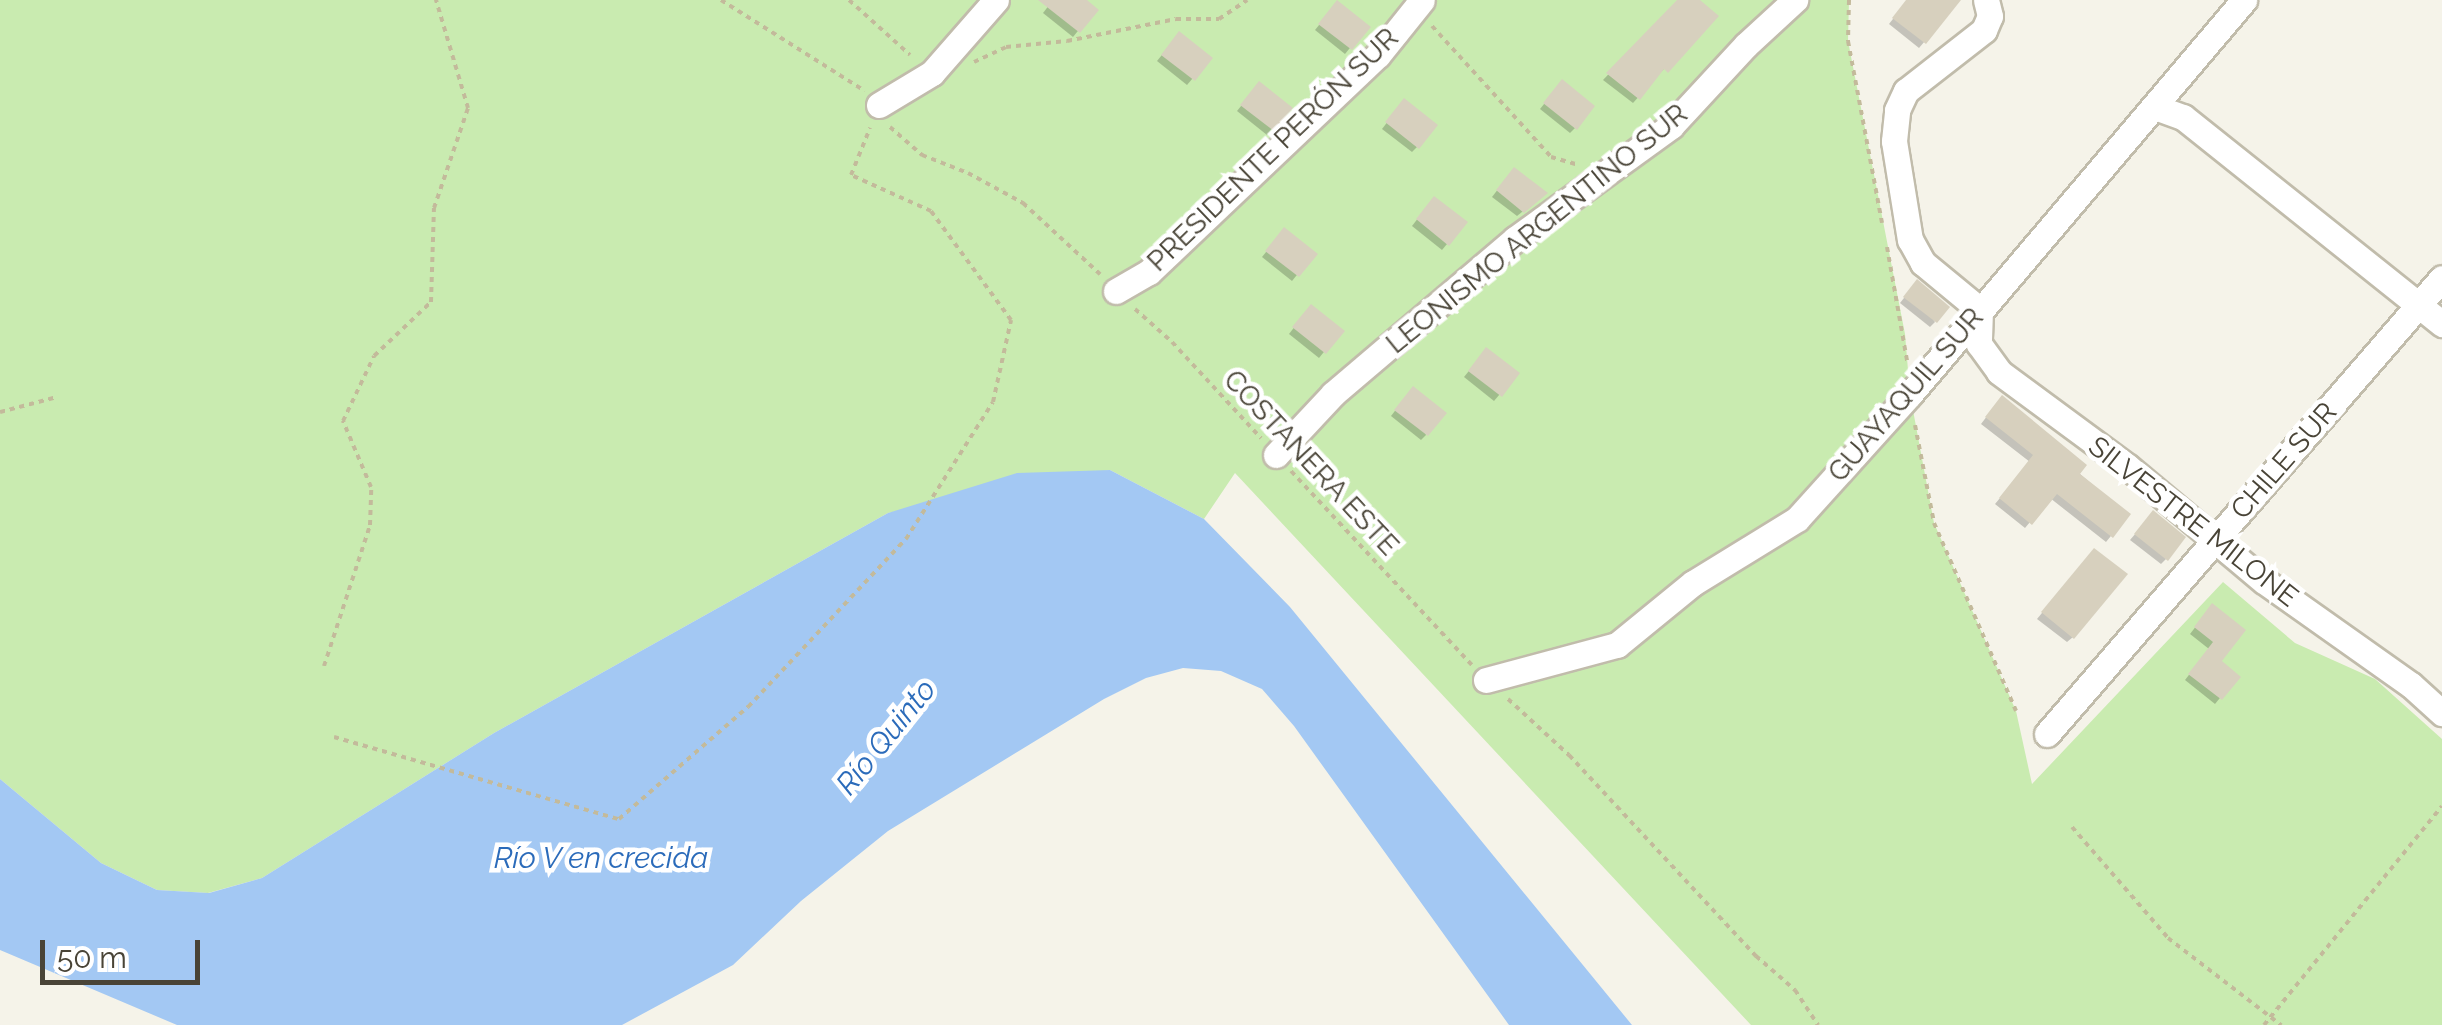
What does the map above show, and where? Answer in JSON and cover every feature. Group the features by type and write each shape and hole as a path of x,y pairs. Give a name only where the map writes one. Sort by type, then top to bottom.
{"street":[{"path":"879,104 932,73 996,0"},
{"name":"LEONISMO ARGENTINO SUR","path":"1276,455 1334,394 1515,239 1670,126 1746,44 1796,0"},
{"path":"1980,310 1923,262 1910,240 1894,141 1896,110 1906,91 1984,30 1990,16 1986,0"},
{"name":"GUAYAQUIL SUR","path":"1486,680 1617,644 1693,583 1797,519 1910,394 2244,0"},
{"name":"PRESIDENTE PERÓN SUR","path":"1116,291 1149,272 1423,9"},
{"path":"2154,107 2183,117 2442,324"},
{"name":"CHILE SUR","path":"2047,734 2442,278"},
{"name":"SILVESTRE MILONE","path":"1980,310 1979,344 1999,372 2218,540 2264,581 2411,685 2442,712"}],"path":[{"path":"324,666 370,526 371,487 343,421 374,356 430,302 434,208 468,108 436,0"},
{"name":"COSTANERA ESTE","path":"721,0 854,81 879,104 894,135 922,156 968,172 1023,203 1172,342 1486,680 1569,755 1756,956 1795,990 1818,1025"},
{"path":"849,0 910,55"},
{"path":"965,66 1006,47 1067,41 1176,19 1219,19 1248,0"},
{"path":"1850,0 1848,41 1882,225"},
{"path":"1423,9 1551,158 1578,165 1590,161"},
{"path":"334,737 619,820 748,706 906,539 992,402 1011,320 931,211 851,175 879,104"},
{"path":"1886,244 1905,334 1910,394 1934,523 2016,711"},
{"path":"0,412 57,397"},
{"path":"2264,1025 2442,806"},
{"path":"2072,827 2168,938 2282,1025"}],"green space":[{"path":"0,0 1849,0 1848,41 1905,334 1910,394 1934,523 2016,711 2032,784 2223,582 2295,643 2375,679 2442,739 2442,1025 1751,1025 1235,473 1204,519 1110,470 888,513 494,733 262,878 208,893 157,890 101,863 0,779"}],"water":[{"name":"Río V en crecida","path":"1110,470 1204,519 1290,607 1632,1025 1509,1025 1294,726 1262,689 1221,671 1183,668 1146,678 1104,699 888,831 801,901 733,965 622,1025 177,1025 0,950 0,779 101,863 157,890 209,893 262,878 494,733 888,513 1017,473"}],"building":[{"path":"1038,0 1087,0 1099,10 1080,33"},
{"path":"1337,0 1371,27 1352,50 1318,24"},
{"path":"1677,0 1700,0 1719,16 1668,73 1664,69 1640,100 1606,73"},
{"path":"1906,0 1961,0 1926,44 1892,18"},
{"path":"1179,31 1213,58 1195,81 1161,55"},
{"path":"1562,79 1595,106 1577,130 1543,103"},
{"path":"1259,81 1293,108 1274,131 1240,105"},
{"path":"1404,98 1438,125 1419,149 1385,122"},
{"path":"1514,167 1548,193 1524,213 1496,190"},
{"path":"1434,196 1468,222 1449,246 1416,219"},
{"path":"1284,227 1318,254 1299,277 1265,251"},
{"path":"1917,279 1950,307 1937,323 1903,297"},
{"path":"1311,304 1345,331 1326,354 1292,327"},
{"path":"1486,347 1520,373 1502,397 1468,371"},
{"path":"1413,386 1447,413 1428,436 1394,410"},
{"path":"2002,395 2087,465 2080,474 2131,514 2113,538 2057,494 2032,525 1999,498 2033,455 1985,417"},
{"path":"2153,510 2186,537 2168,561 2134,534"},
{"path":"2094,548 2128,574 2074,639 2041,612"},
{"path":"2212,603 2246,630 2222,661 2241,677 2222,700 2188,674 2213,642 2194,627"}],"water label":[{"name":"Río Quinto","path":"886,737"}]}
